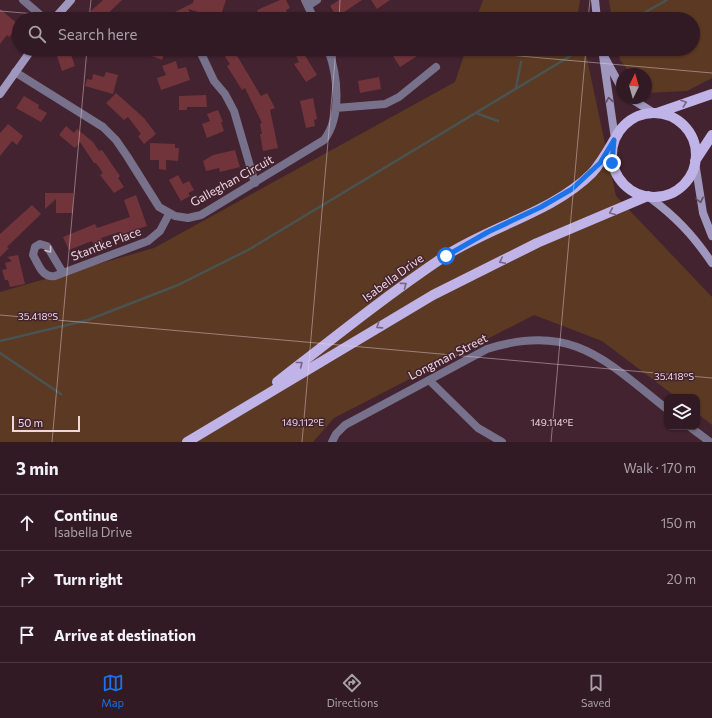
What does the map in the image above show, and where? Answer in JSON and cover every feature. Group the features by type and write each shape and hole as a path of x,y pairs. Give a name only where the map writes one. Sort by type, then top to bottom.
{"main road":[{"path":"712,94 655,113 642,115 628,122 615,140 612,163 618,177 634,192 648,197 664,196 679,189 689,177 695,162 712,135"},
{"path":"655,113 672,117 684,126 692,139 695,162"},
{"name":"Isabella Drive","path":"248,405 362,316 434,264 488,232 567,193 591,173 600,163 615,140"},
{"name":"Isabella Drive","path":"187,442 433,295 537,243 648,197"}],"street":[{"path":"23,0 37,12"},
{"path":"60,12 71,0"},
{"path":"310,12 306,3 317,0"},
{"path":"595,0 596,12"},
{"path":"0,94 27,56"},
{"path":"202,56 214,81 225,94 234,111 256,183"},
{"name":"Galleghan Circuit","path":"15,72 103,127 116,140 127,156 154,202 169,214 188,218 201,215 256,183 324,140 331,131 335,120 336,108 333,74 329,56"},
{"path":"603,56 615,140"},
{"path":"605,56 616,77"},
{"path":"336,108 385,104 399,97 436,67"},
{"path":"640,104 655,113"},
{"path":"695,162 703,212 712,236"},
{"path":"648,197 670,212 688,230 712,264"},
{"name":"Stantke Place","path":"63,273 148,241 160,231 169,214"},
{"name":"Longman Street","path":"332,442 336,434 345,425 487,349 508,342 530,339 551,340 572,345 592,353 611,365 664,407"},
{"path":"429,380 478,428 502,442"},
{"path":"694,430 710,442"}],"shaded area":[{"path":"483,0 580,0 578,12 479,12"},
{"path":"609,0 712,0 712,78 687,91 652,93 652,68 626,68 620,60 619,56 700,56 700,12 611,12"},
{"path":"464,56 586,56 616,196 712,297 712,425 700,415 700,394 672,394 602,341 534,315 334,418 313,442 0,442 0,292 154,248 455,82"}],"building":[{"path":"103,0 122,0 109,12 90,12"},
{"path":"194,0 226,0 222,12 199,12 188,9 190,12 175,12 193,3"},
{"path":"280,0 286,0 290,8 286,10 287,12 258,12 257,10"},
{"path":"339,0 362,0 344,12 334,12 330,6"},
{"path":"371,0 390,0 377,9"},
{"path":"0,9 12,19 12,33 9,37 7,35 0,44"},
{"path":"57,56 71,56 75,66 62,71"},
{"path":"152,56 163,56 162,60"},
{"path":"225,56 237,56 261,96 267,93 275,108 270,110 278,148 263,151 260,134 262,134 260,124 262,123 245,88 242,90 227,66 230,64"},
{"path":"296,56 305,56 317,75 306,82 294,64 299,62"},
{"path":"393,56 417,56 400,67"},
{"path":"176,61 178,69 186,67 190,80 161,90 157,78 166,75 162,66"},
{"path":"106,72 118,75 113,94 85,86 87,79 92,80 93,74 104,77"},
{"path":"379,77 381,89 360,93 358,81"},
{"path":"116,93 144,118 156,134 144,144 138,136 141,134 128,117 124,120 106,103"},
{"path":"206,95 207,107 187,107 187,110 179,110 179,96"},
{"path":"24,96 39,105 38,108 47,113 41,122 16,108"},
{"path":"313,98 317,119 314,120 315,126 306,128 300,101"},
{"path":"218,110 223,122 221,122 224,131 207,138 202,124 210,121 207,114"},
{"path":"8,124 23,136 17,145 12,141 0,156 0,133"},
{"path":"66,126 74,133 77,129 93,142 99,151 102,150 120,176 118,178 124,187 114,193 100,175 103,173 96,163 94,163 80,142 75,148 59,135"},
{"path":"150,143 175,144 175,148 179,148 178,161 166,160 166,170 159,169 159,160 150,160"},
{"path":"235,150 240,167 220,172 219,168 206,171 203,161 213,155"},
{"path":"178,175 183,184 189,181 194,190 188,193 190,196 181,201 169,180"},
{"path":"45,193 73,193 73,213 56,213 56,199 45,209"},
{"path":"136,195 147,226 120,235 119,232 101,238 103,243 94,246 92,241 69,250 63,237 95,224 97,228 130,217 124,200"},
{"path":"32,205 41,214 7,247 9,248 0,257 0,234"},
{"path":"18,255 25,284 10,287 8,280 5,280 2,270 7,269 5,263 12,261 7,257"}],"waterway":[{"path":"646,12 667,0"},
{"path":"0,341 88,320 178,285 248,250 570,56"},
{"path":"516,88 521,62"},
{"path":"476,113 498,121"},
{"path":"0,353 61,394"}],"route":[{"path":"446,256 488,232 562,196 591,173 600,163 614,140 612,148 612,163"}]}
